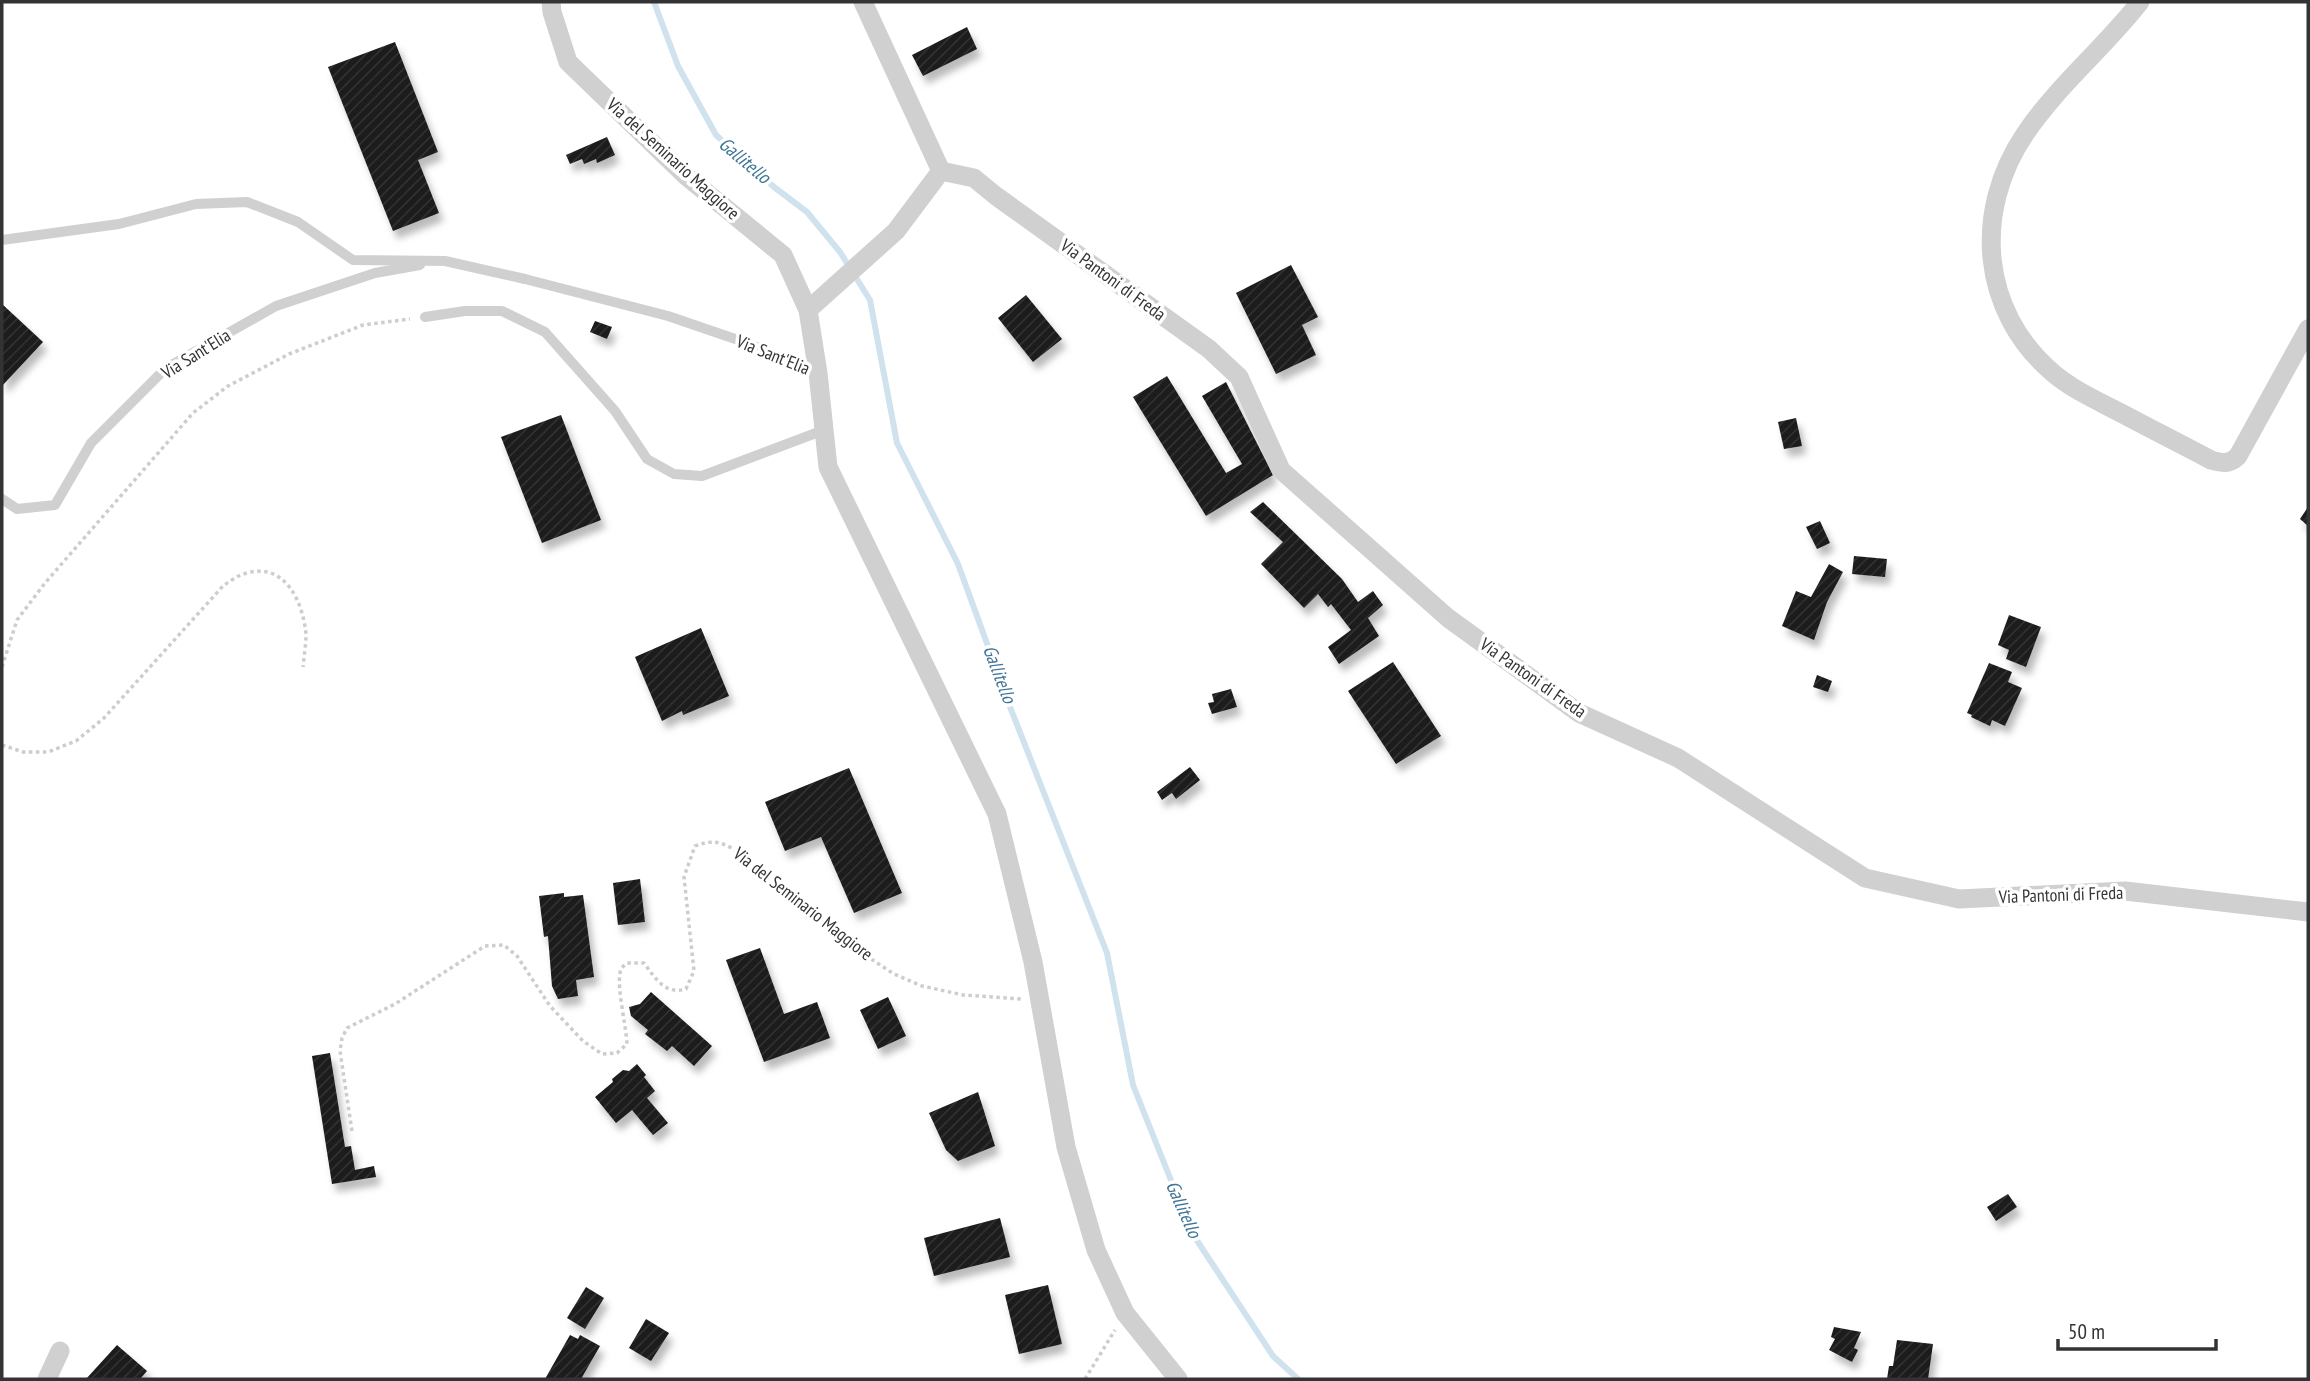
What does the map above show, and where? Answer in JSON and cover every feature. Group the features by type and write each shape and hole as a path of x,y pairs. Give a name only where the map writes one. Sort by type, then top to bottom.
{"street":[{"name":"Via del Seminario Maggiore","path":"551,2 568,62 687,176 783,255 813,305 828,467 997,814 1033,962 1066,1147 1096,1250 1125,1313 1178,1379"},
{"path":"813,305 896,231 941,171 863,2"},
{"path":"2140,2 2120,28 2050,102 2024,135 2006,170 1994,203 1990,243 1993,274 2006,312 2020,337 2038,359 2081,393 2211,460 2222,463 2232,462 2238,456 2308,329"},
{"name":"Via Pantoni di Freda","path":"941,171 974,178 1209,349 1239,377 1281,470 1448,618 1579,713 1678,758 1866,878 1959,899 2124,891 2308,912"},
{"path":"47,1379 60,1351"}],"lane":[{"name":"Via Sant'Elia","path":"2,240 119,224 196,204 247,202 298,222 354,260 444,261 668,316 747,343 818,373"},
{"name":"Via Sant'Elia","path":"2,499 17,509 55,505 91,443 166,368 276,306 375,273 444,261"},
{"path":"425,317 465,311 502,311 545,332 615,411 647,459 674,474 702,476 824,429"}],"path":[{"path":"2,667 17,620 38,592 193,413 228,386 289,354 363,326 425,317"},
{"path":"2,745 23,751 48,752 76,741 104,718 223,586 245,573 264,570 285,580 301,604 306,635 303,667"},
{"name":"Via del Seminario Maggiore","path":"352,1131 340,1051 347,1028 395,1004 485,946 503,945 517,956 550,1006 583,1041 602,1054 617,1053 627,1044 620,981 622,968 627,963 644,963 666,989 676,992 686,989 691,981 694,971 684,877 695,846 706,842 722,842 733,849 866,955 894,974 922,986 964,995 1040,1000"},
{"path":"1085,1379 1125,1313"}],"building":[{"path":"967,27 977,49 923,76 912,55"},
{"path":"395,42 438,152 418,160 439,213 393,231 328,67"},
{"path":"607,137 615,155 597,163 596,159 584,164 582,159 570,164 566,155"},
{"path":"1291,265 1318,317 1302,325 1316,355 1276,374 1236,293"},
{"path":"1026,295 1062,339 1033,362 998,318"},
{"path":"2,304 43,342 2,386"},
{"path":"595,321 612,327 607,339 590,332"},
{"path":"1167,376 1226,473 1242,464 1202,396 1226,382 1273,475 1206,516 1133,397"},
{"path":"561,415 601,520 542,543 501,437"},
{"path":"1796,418 1802,446 1784,449 1778,422"},
{"path":"1263,502 1342,579 1358,602 1373,591 1383,605 1368,618 1379,636 1339,664 1328,647 1351,630 1331,604 1328,607 1318,594 1304,608 1261,564 1283,542 1250,512"},
{"path":"2308,507 2308,526 2300,519"},
{"path":"1820,521 1830,543 1817,549 1806,527"},
{"path":"1854,556 1887,559 1885,577 1852,574"},
{"path":"1829,564 1843,572 1827,602 1814,640 1782,626 1796,591 1811,597"},
{"path":"2009,615 2041,627 2026,667 2006,659 2009,650 1998,645"},
{"path":"701,628 729,696 683,715 682,711 662,721 635,657"},
{"path":"1393,662 1441,736 1396,764 1348,691"},
{"path":"1989,663 2012,672 2008,682 2022,688 2005,726 1992,720 1990,726 1967,713"},
{"path":"1817,675 1832,681 1828,692 1813,687"},
{"path":"1231,689 1237,707 1212,714 1208,703 1214,702 1212,694"},
{"path":"1190,767 1200,780 1176,799 1172,793 1162,800 1157,792"},
{"path":"849,768 902,893 854,913 821,837 785,851 765,802"},
{"path":"640,879 645,922 618,925 613,883"},
{"path":"564,893 564,897 583,895 594,977 576,980 578,996 558,999 552,986 548,936 544,937 539,896"},
{"path":"760,948 784,1014 817,1002 830,1038 764,1062 726,960"},
{"path":"651,992 712,1046 694,1066 672,1046 667,1051 645,1034 648,1030 631,1016 629,1007 640,1004"},
{"path":"888,997 906,1036 878,1049 860,1010"},
{"path":"330,1053 345,1147 351,1146 355,1170 374,1166 376,1177 332,1184 312,1056"},
{"path":"637,1064 655,1091 647,1098 668,1123 653,1135 632,1110 616,1123 595,1097 623,1070 629,1071"},
{"path":"978,1092 995,1146 958,1161 946,1150 929,1113"},
{"path":"2008,1194 2017,1207 1996,1221 1987,1207"},
{"path":"1000,1218 1010,1257 934,1276 924,1238"},
{"path":"1048,1285 1062,1344 1019,1354 1005,1295"},
{"path":"586,1287 604,1298 585,1329 567,1318"},
{"path":"646,1319 669,1333 651,1361 629,1348"},
{"path":"1834,1327 1861,1332 1854,1348 1858,1350 1852,1362 1829,1350 1835,1339 1831,1337"},
{"path":"570,1335 578,1339 580,1335 600,1346 581,1379 545,1379"},
{"path":"1897,1340 1933,1344 1928,1379 1887,1379 1889,1366 1893,1366"},
{"path":"117,1345 147,1371 140,1379 86,1379"}],"waterway":[{"name":"Gallitello","path":"654,2 678,66 716,135 774,187 807,212 840,252 870,300 897,443 958,564 1012,712 1107,953 1133,1085 1192,1233 1273,1356 1298,1379"}]}
